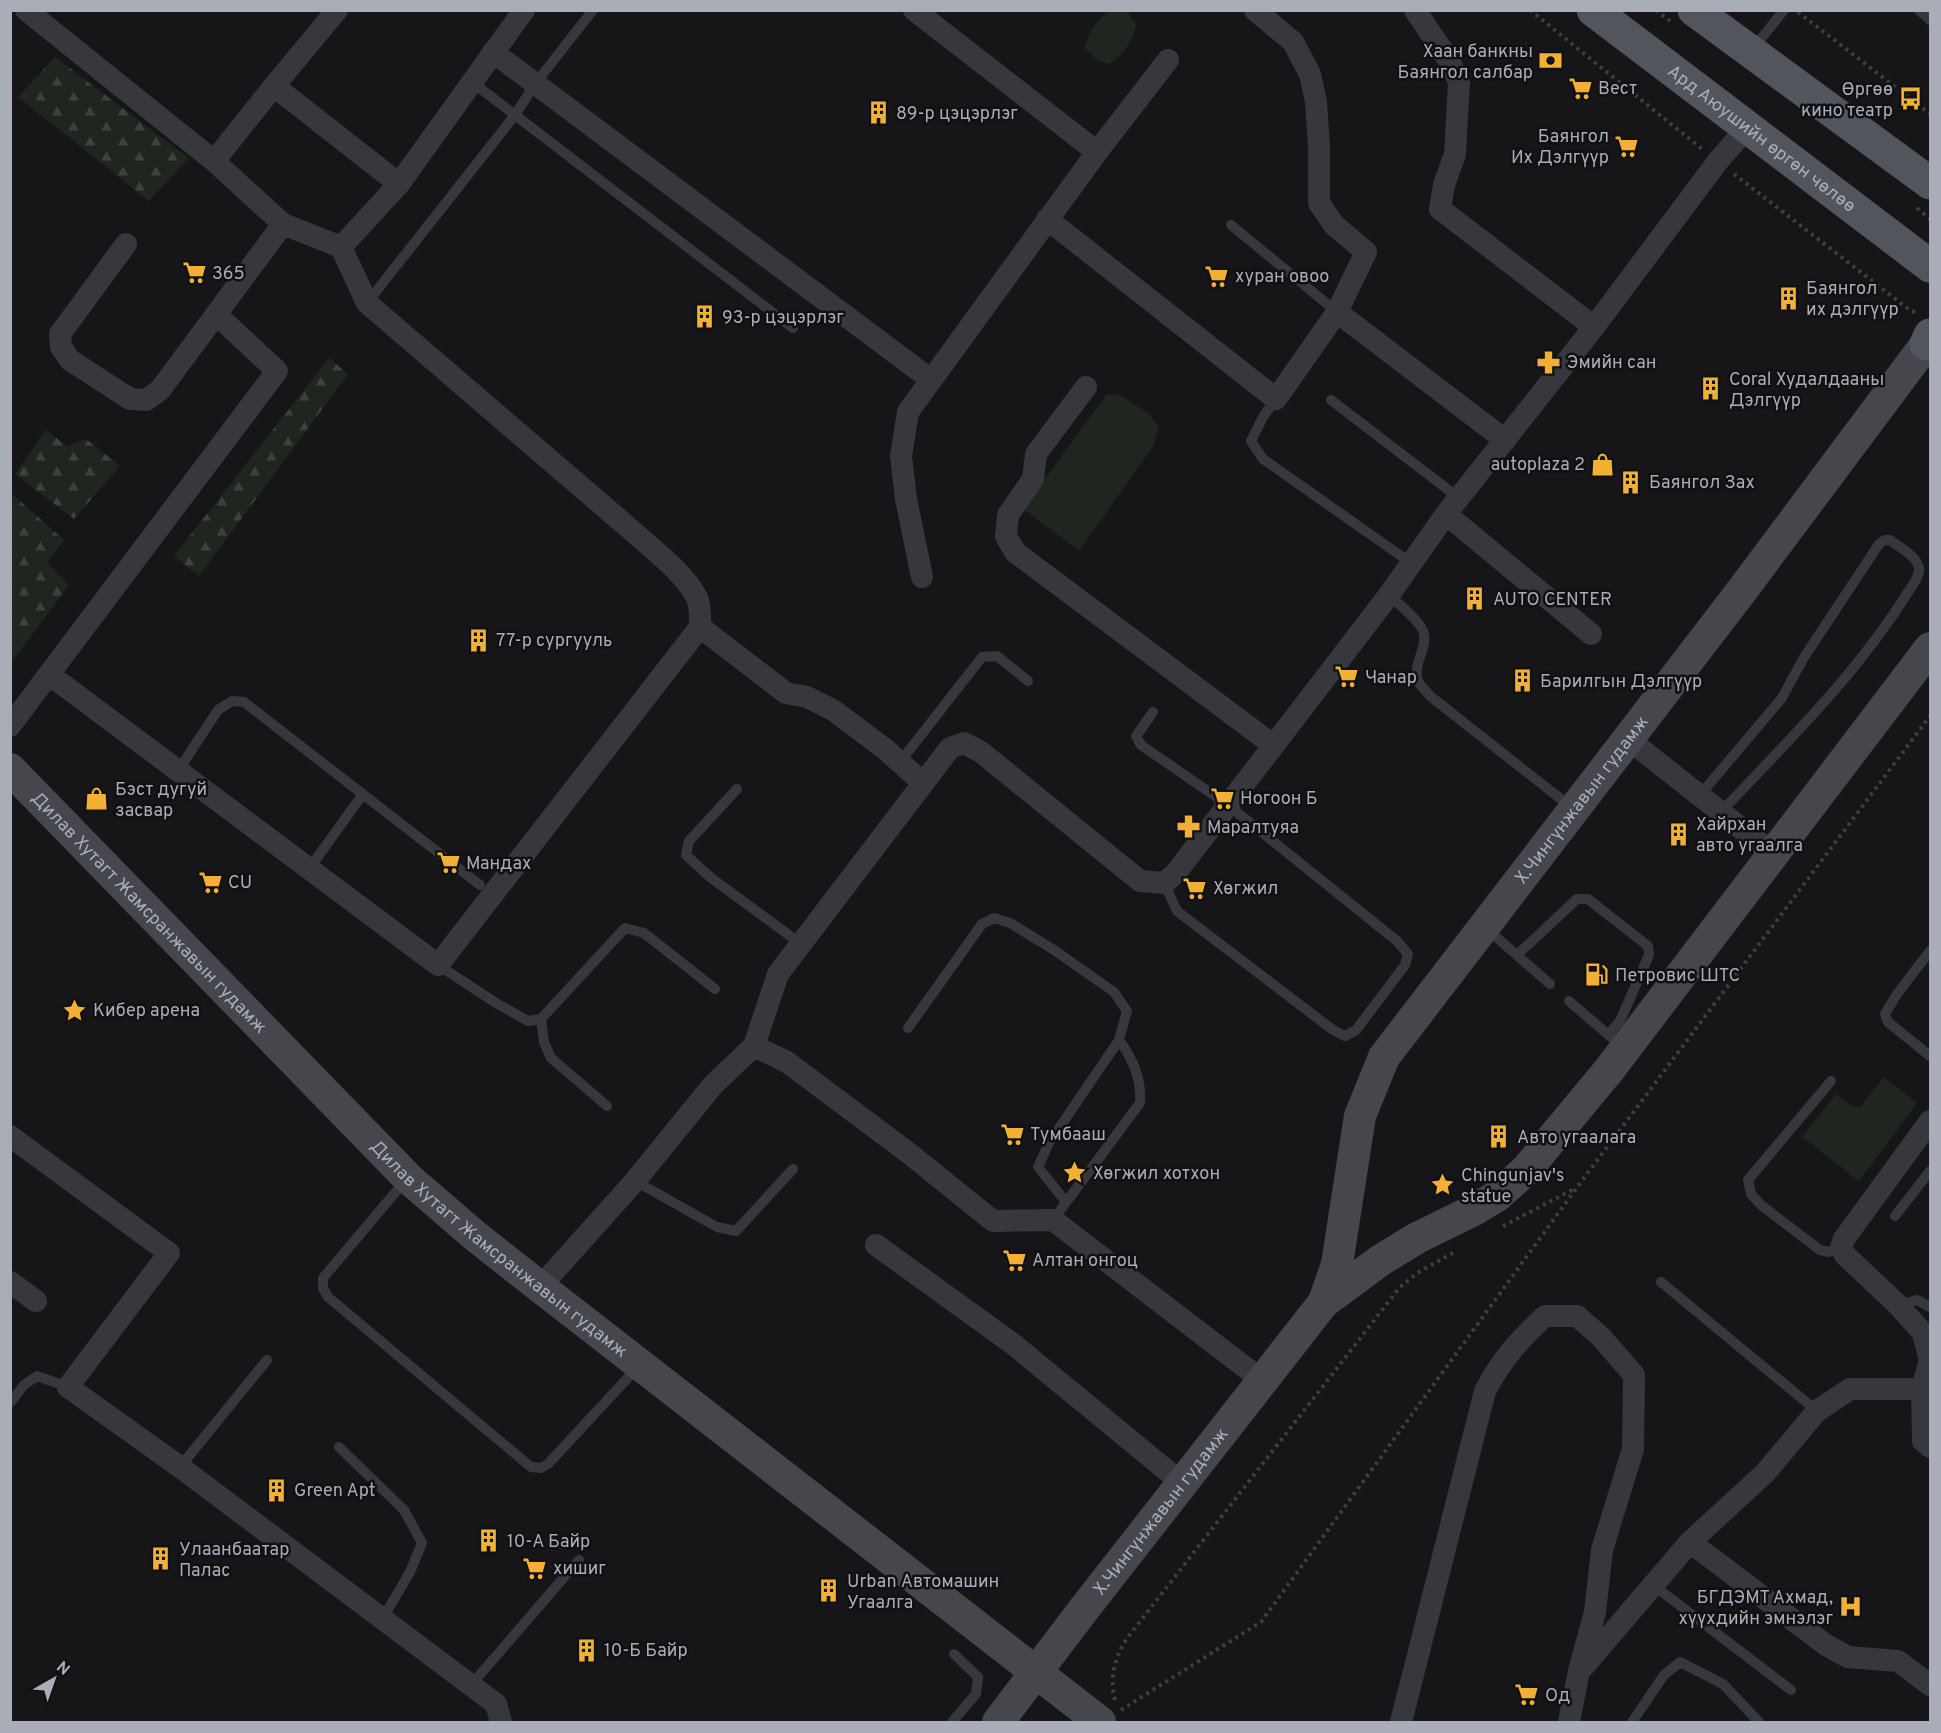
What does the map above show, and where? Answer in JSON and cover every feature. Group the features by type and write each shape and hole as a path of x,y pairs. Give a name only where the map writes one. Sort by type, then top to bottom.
{"main road":[{"name":"Ард Аюушийн өргөн чөлөө","path":"1593,10 1921,259"},
{"path":"1694,10 1930,183"},
{"path":"1921,259 1930,284"},
{"name":"Х.Чингүнжавын гудамж","path":"1324,1302 1337,1264 1348,1208 1360,1116 1384,1057 1929,341"},
{"name":"Х.Чингүнжавын гудамж","path":"998,1722 1324,1302 1380,1260 1497,1196 1526,1170 1616,1042 1774,854 1930,648"},
{"name":"Дилав Хутагт Жамсранжавын гудамж","path":"10,769 408,1178 474,1235 540,1287 1100,1722"}],"street":[{"path":"214,161 273,86 338,10"},
{"path":"341,247 399,184 524,10"},
{"path":"914,10 1097,152"},
{"path":"1047,219 1276,399 1337,312 1366,252 1334,225 1319,203 1319,147 1316,102 1311,74 1293,42 1256,10"},
{"path":"1415,10 1450,62 1459,82 1455,154 1444,185 1440,209 1594,327"},
{"path":"35,13 214,161 283,224 341,247 367,303 612,513 674,570 697,599 700,611 700,627 438,965 50,675"},
{"path":"493,52 930,379"},
{"path":"922,577 906,499 901,456 908,412 1047,219 1168,60"},
{"path":"273,86 399,184"},
{"path":"540,1287 635,1181 713,1085 754,1046 778,974 950,748 964,743 981,752 1140,881 1164,883 1175,874 1389,595 1453,506 1594,327 1718,161 1747,128"},
{"path":"126,244 60,334 61,347 70,360 130,399 146,400 160,390 283,224"},
{"path":"1337,312 1504,440"},
{"path":"10,726 277,371 217,315"},
{"path":"1086,387 1036,454 1033,478 1008,516 1006,536 1015,552 1273,745"},
{"path":"1453,506 1591,634"},
{"path":"700,627 786,693 807,697 833,710 900,762 923,783"},
{"path":"1628,739 1774,854"},
{"path":"754,1046 787,1062 910,1154 993,1221 1053,1220 1263,1381"},
{"path":"1930,1121 1844,1239 1841,1247 1845,1255 1898,1305 1923,1333 1930,1360 1923,1441 1930,1447"},
{"path":"10,1136 169,1253 68,1387 180,1467 496,1704 501,1722"},
{"path":"876,1245 1013,1344 1182,1483"},
{"path":"10,1282 36,1300"},
{"path":"1401,1722 1485,1391 1498,1366 1518,1341 1545,1316 1577,1316 1601,1337 1634,1375 1633,1449 1602,1550 1595,1612 1579,1671 1569,1722"},
{"path":"1579,1671 1690,1542 1765,1473 1817,1411 1850,1389 1925,1398"},
{"path":"1690,1542 1826,1645 1848,1657 1898,1661 1930,1684"}],"lane":[{"path":"367,303 515,115 535,84 593,10"},
{"path":"1750,52 1784,10"},
{"path":"1919,10 1930,18"},
{"path":"472,82 793,328"},
{"path":"1231,225 1337,312"},
{"path":"1276,399 1263,417 1251,441 1263,459 1411,562"},
{"path":"1331,400 1453,506"},
{"path":"1700,795 1782,698 1803,659 1879,544 1890,540 1914,559 1919,566 1919,574 1897,610 1856,666 1721,812"},
{"path":"1389,595 1416,620 1424,632 1423,648 1417,668 1418,681 1430,696 1574,809"},
{"path":"900,762 982,657 997,656 1028,681"},
{"path":"178,771 218,711 232,701 244,702 480,885"},
{"path":"1153,712 1136,736 1141,745 1228,805 1397,941 1408,954 1405,965 1356,1030 1346,1036 1333,1030 1177,911 1164,883"},
{"path":"737,789 689,841 686,855 710,877 801,944"},
{"path":"309,869 363,794"},
{"path":"1517,955 1577,898 1588,899 1648,946 1650,955 1620,1021 1616,1042"},
{"path":"908,1028 982,924 994,918 1010,923 1114,992 1127,1011 1119,1040 1049,1143 1038,1167 1066,1202"},
{"path":"1484,927 1550,984"},
{"path":"438,965 528,1021 541,1018 625,928 644,933 715,989"},
{"path":"1930,951 1897,994 1885,1014 1888,1022 1930,1056"},
{"path":"1569,1001 1616,1042"},
{"path":"541,1018 544,1042 551,1058 607,1106"},
{"path":"1053,1220 1140,1103 1141,1088 1135,1066 1119,1040"},
{"path":"1831,1081 1748,1180 1751,1194 1761,1205 1820,1250 1829,1252 1841,1247"},
{"path":"635,1181 717,1227 736,1231 793,1169"},
{"path":"1895,1216 1930,1171"},
{"path":"408,1178 323,1278 323,1288 328,1297 531,1467 541,1468 548,1464 640,1365"},
{"path":"1661,1282 1817,1411"},
{"path":"1898,1305 1917,1300 1930,1307"},
{"path":"180,1467 267,1360"},
{"path":"10,1403 24,1384 38,1376 68,1387"},
{"path":"339,1447 404,1510 422,1543 410,1572 383,1618"},
{"path":"471,1685 579,1560"},
{"path":"1653,1585 1791,1690"},
{"path":"952,1722 976,1694 978,1677 954,1654"},
{"path":"1632,1722 1664,1675 1680,1662 1723,1684 1759,1722"}],"path":[{"path":"1796,10 1930,114"},
{"path":"1463,1247 1419,1272 1400,1287 1128,1637 1118,1652 1114,1669 1113,1694 1118,1713 1261,1622 1578,1186 1930,716"},
{"path":"1494,1231 1578,1186"}],"green space":[{"path":"1112,10 1127,11 1136,24 1127,47 1109,64 1097,60 1085,48 1094,26"},
{"path":"55,57 189,158 149,201 18,97"},
{"path":"329,358 348,374 199,576 174,556"},
{"path":"1118,394 1148,413 1159,427 1154,445 1079,551 1023,509 1106,395"},
{"path":"46,430 67,446 86,439 120,466 74,519 15,474"},
{"path":"11,493 64,540 47,563 69,585 11,663"},
{"path":"1884,1077 1917,1103 1859,1181 1802,1137 1836,1094 1853,1106 1860,1107"}],"place":[{"name":"Хаан банкны Баянгол салбар","path":"1551,61"},
{"name":"Вест","path":"1580,88"},
{"name":"Өргөө кино театр","path":"1911,99"},
{"name":"89-р цэцэрлэг","path":"878,113"},
{"name":"Баянгол Их Дэлгүүр","path":"1627,146"},
{"name":"365","path":"194,273"},
{"name":"хуран овоо","path":"1217,276"},
{"name":"Баянгол их дэлгүүр","path":"1788,298"},
{"name":"93-р цэцэрлэг","path":"704,317"},
{"name":"Эмийн сан","path":"1549,362"},
{"name":"Coral Худалдааны Дэлгүүр","path":"1711,389"},
{"name":"autoplaza 2","path":"1603,464"},
{"name":"Баянгол Зах","path":"1631,482"},
{"name":"AUTO CENTER","path":"1475,599"},
{"name":"77-р сургууль","path":"478,640"},
{"name":"Чанар","path":"1347,677"},
{"name":"Барилгын Дэлгүүр","path":"1522,681"},
{"name":"Ногоон Б","path":"1222,798"},
{"name":"Бэст дугуй засвар","path":"97,799"},
{"name":"Маралтуяа","path":"1189,827"},
{"name":"Хайрхан авто угаалга","path":"1678,834"},
{"name":"Мандах","path":"448,863"},
{"name":"CU","path":"210,882"},
{"name":"Хөгжил","path":"1195,888"},
{"name":"Петровис ШТС","path":"1597,975"},
{"name":"Кибер арена","path":"75,1010"},
{"name":"Тумбааш","path":"1012,1134"},
{"name":"Авто угаалага","path":"1499,1137"},
{"name":"Хөгжил хотхон","path":"1075,1173"},
{"name":"Chingunjav's statue","path":"1443,1185"},
{"name":"Алтан онгоц","path":"1014,1260"},
{"name":"Green Apt","path":"276,1490"},
{"name":"10-A Байр","path":"489,1541"},
{"name":"Улаанбаатар Палас","path":"161,1559"},
{"name":"хишиг","path":"535,1568"},
{"name":"Urban Автомашин Угаалга","path":"829,1591"},
{"name":"БГДЭМТ Ахмад, хүүхдийн эмнэлэг","path":"1851,1607"},
{"name":"10-Б Байр","path":"586,1650"},
{"name":"Од","path":"1527,1695"}]}
